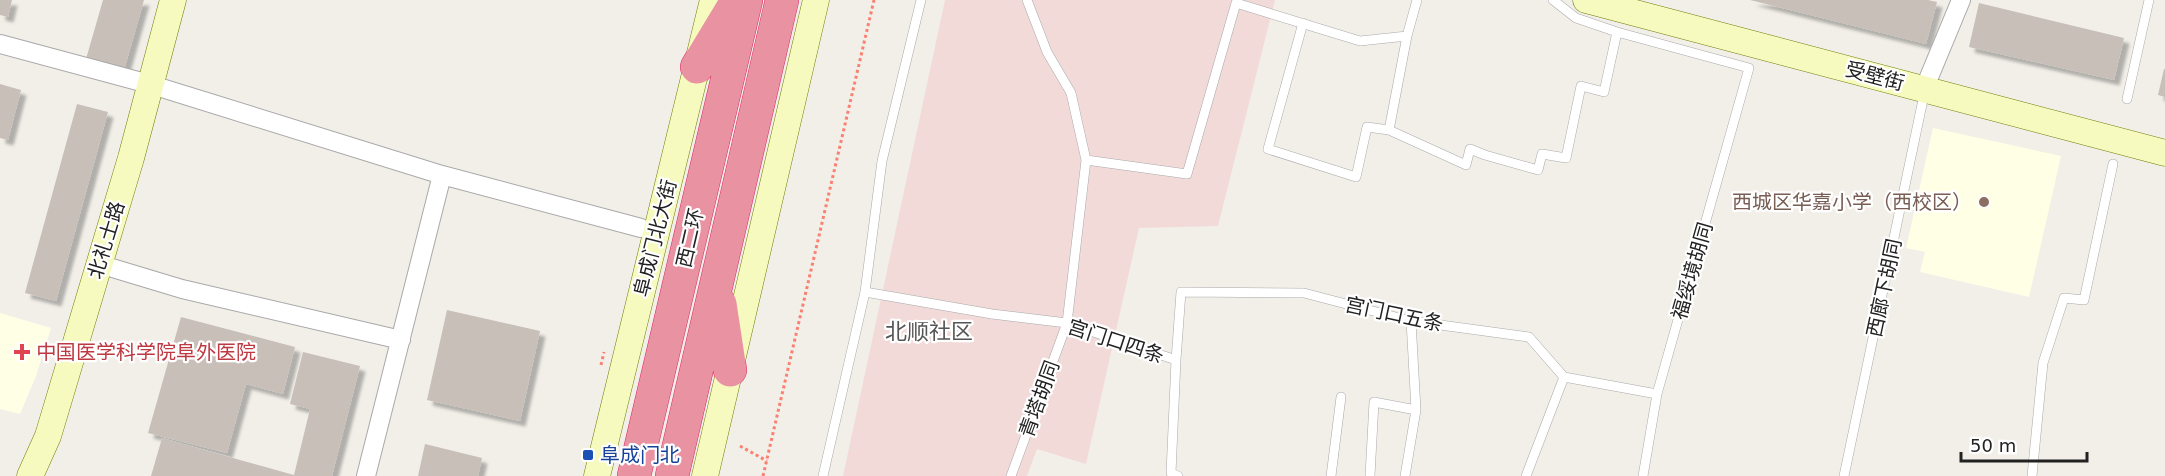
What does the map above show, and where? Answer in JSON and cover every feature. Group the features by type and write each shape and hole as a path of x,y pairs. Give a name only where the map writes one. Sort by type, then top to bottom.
{"highway":[{"path":"697,68 738,0"},
{"name":"西二环","path":"634,476 746,0"},
{"name":"西二环","path":"672,476 782,0"},
{"path":"718,284 730,370"}],"street":[{"name":"北礼士路","path":"30,476 48,436 131,158 173,0"},
{"name":"阜成门北大街","path":"597,476 713,0"},
{"path":"705,476 816,0"},
{"name":"受壁街","path":"1586,0 2165,153"},
{"name":"西廊下胡同","path":"1927,82 1961,0"},
{"path":"0,44 149,84 442,175 641,228"},
{"path":"366,476 442,175"},
{"path":"99,264 182,290 400,340"}],"lane":[{"path":"823,476 865,292 882,161 921,0"},
{"name":"青塔胡同","path":"1011,476 1067,323 1086,159 1071,93 1047,52 1027,0"},
{"path":"1389,130 1407,36 1417,0"},
{"path":"1303,23 1268,149 1356,177 1367,127 1389,130 1466,165 1470,149 1538,170 1542,154 1566,158 1581,86 1604,92 1617,32 1576,18 1553,0"},
{"path":"2127,99 2149,0"},
{"path":"1086,159 1187,174 1236,1 1360,41 1407,36"},
{"name":"福绥境胡同","path":"1617,32 1749,68 1657,394 1643,476"},
{"name":"西廊下胡同","path":"1844,476 1927,82"},
{"path":"2032,476 2043,363 2064,298 2085,300 2113,164"},
{"name":"宫门口四条","path":"865,292 992,314 1067,323 1176,360 1171,473 1178,476"},
{"name":"宫门口五条","path":"1176,360 1181,292 1304,293 1411,321 1529,337 1564,378"},
{"path":"1405,476 1416,410 1411,321"},
{"path":"1526,476 1564,378 1657,394"},
{"path":"1331,476 1341,397"},
{"path":"1370,476 1374,402 1416,410"}],"path":[{"path":"764,476 874,0"},
{"path":"740,446 767,461"}],"shaded area":[{"path":"945,0 1275,0 1218,226 1139,228 1086,464 1037,449 1027,476 843,476"},
{"name":"西城区华嘉小学（西校区）","path":"1933,128 2061,156 2029,297 1920,272 1925,252 1906,248"},
{"name":"中国医学科学院阜外医院","path":"0,313 51,328 36,376 20,414 0,409"}],"building":[{"path":"0,0 12,0 8,17 0,15"},
{"path":"103,0 144,0 124,70 86,59"},
{"path":"1750,0 1928,0 1937,2 1926,44"},
{"path":"1979,3 2124,38 2114,80 1969,47"},
{"path":"2165,69 2165,97 2158,95"},
{"path":"0,84 21,90 8,140 0,138"},
{"path":"77,104 108,112 56,301 25,293"},
{"path":"447,310 540,331 520,421 427,400"},
{"path":"181,317 295,347 283,394 246,384 227,453 148,433"},
{"path":"303,352 360,366 332,476 151,476 162,438 294,475 310,409 290,404"},
{"path":"425,444 482,458 478,476 418,476"}],"place":[{"name":"西城区华嘉小学（西校区）","path":"1984,202"},
{"name":"中国医学科学院阜外医院","path":"22,352"},
{"name":"阜成门北","path":"588,455"}],"district":[{"name":"北顺社区","path":"929,331"}]}
